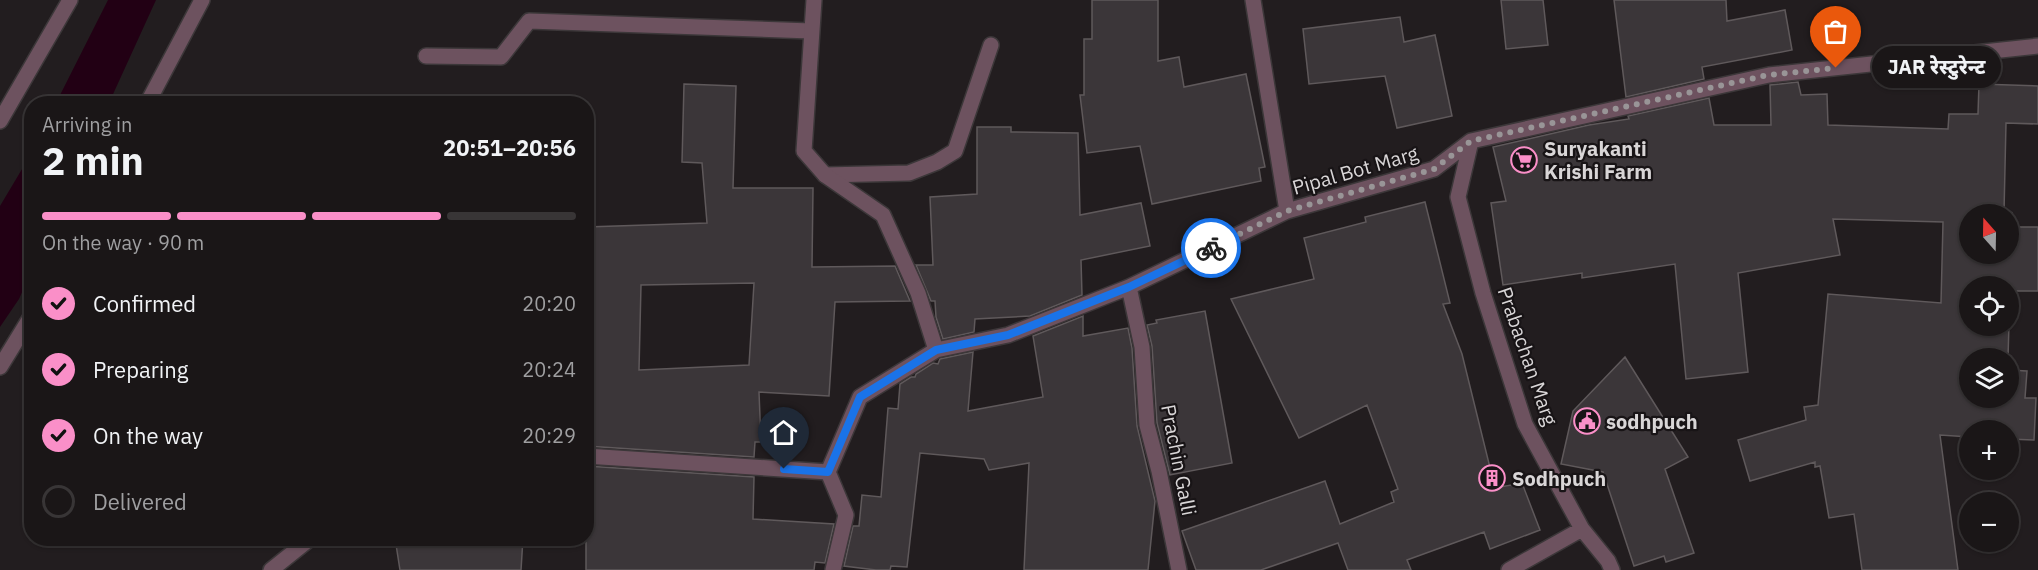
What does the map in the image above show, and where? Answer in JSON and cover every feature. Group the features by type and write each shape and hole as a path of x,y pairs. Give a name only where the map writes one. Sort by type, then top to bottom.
{"street":[{"path":"0,121 70,0"},
{"path":"151,96 202,0"},
{"path":"814,0 804,151 825,175 883,215 918,293 936,350"},
{"path":"1253,0 1287,211"},
{"path":"426,56 501,57 529,21 811,31"},
{"path":"825,175 909,172 937,162 955,151 991,45"},
{"name":"Pipal Bot Marg","path":"828,472 860,397 936,350 1008,335 1129,287 1287,211 1434,169 1471,141 1768,75 2038,46"},
{"name":"Prabachan Marg","path":"1471,141 1458,197 1483,293 1526,424 1582,529 1612,570"},
{"name":"Prachin Galli","path":"1129,287 1142,347 1147,425 1159,471 1179,570"},
{"path":"0,367 24,328"},
{"path":"594,457 828,472 846,514 833,570"},
{"path":"1509,570 1582,529"},
{"path":"271,570 301,546"}],"shaded area":[{"path":"108,0 156,0 112,96 60,96"},
{"path":"24,166 24,288 0,327 0,206"}],"building":[{"path":"1092,0 1158,0 1158,61 1179,57 1184,87 1246,74 1265,167 1259,168 1261,181 1152,204 1140,146 1087,153 1080,95 1084,95 1084,39 1092,39"},
{"path":"1501,0 1543,0 1548,45 1506,49"},
{"path":"1614,0 1726,0 1727,21 1785,10 1792,50 1702,67 1704,79 1626,97"},
{"path":"1400,17 1404,42 1435,35 1452,116 1397,128 1385,76 1309,84 1303,29"},
{"path":"1798,82 1801,95 1827,94 1828,125 1948,129 1949,114 1978,114 1979,84 2038,86 2038,124 2006,123 2004,204 1959,204 1959,264 2019,264 2019,227 2038,227 2038,291 2019,291 2019,276 1959,276 1959,336 2009,336 2008,348 1959,348 1959,408 2019,408 2019,371 2027,371 2025,398 2036,398 2034,440 2019,439 2019,420 1959,420 1959,436 1940,435 1958,570 1862,570 1854,514 1829,518 1820,466 1815,467 1815,462 1750,481 1738,440 1806,420 1804,407 1818,405 1828,294 1941,303 1943,222 1833,219 1840,255 1738,273 1748,372 1686,379 1675,264 1582,278 1582,273 1503,285 1491,203 1506,201 1493,147 1589,125 1629,119 1628,116 1709,98 1714,125 1771,125 1770,85"},
{"path":"684,84 736,86 733,188 813,188 812,267 895,266 910,301 835,302 829,396 759,392 761,442 755,442 754,457 594,447 594,227 707,223 702,163 682,162","holes":["754,283 749,365 639,370 641,285"]},
{"path":"977,127 1011,127 1011,132 1078,133 1080,215 1141,203 1150,246 1081,260 1082,295 1030,316 975,319 974,332 943,339 936,317 935,301 931,301 916,265 933,265 930,197 977,194"},
{"path":"1425,202 1450,303 1443,304 1462,354 1495,488 1522,483 1540,530 1490,549 1484,532 1407,560 1411,570 1348,570 1338,543 1261,570 1196,570 1182,531 1325,481 1340,524 1394,502 1391,492 1398,489 1367,405 1299,438 1231,299 1314,279 1304,238 1366,222 1365,217"},
{"path":"1205,311 1232,463 1170,475 1157,423 1152,346 1147,325 1157,323 1156,320"},
{"path":"1083,316 1083,336 1128,328 1132,348 1137,426 1155,501 1148,570 1024,570 1029,463 989,470 984,459 920,453 907,567 891,566 890,570 876,570 844,566 853,526 859,526 862,495 881,497 888,408 898,409 900,384 915,377 933,363 938,364 940,359 973,352 968,411 1043,397 1033,336"},
{"path":"1625,357 1688,457 1665,469 1694,553 1666,562 1664,556 1634,566 1603,472 1561,464 1573,411"},
{"path":"594,467 754,477 753,519 834,524 825,563 815,562 814,570 586,570 586,546 594,546"},
{"path":"396,546 522,546 521,570 400,570"}],"way so far":[{"path":"1211,248 1287,211 1434,169 1471,141 1768,75 1836,68"}],"place":[{"name":"JAR रेस्टुरेन्ट","path":"1836,68"},
{"name":"Suryakanti Krishi Farm","path":"1524,160"},
{"name":"sodhpuch","path":"1587,421"},
{"name":"Sodhpuch","path":"1492,478"}],"route":[{"path":"784,469 828,472 860,397 936,350 1008,335 1129,287 1211,248"}]}
